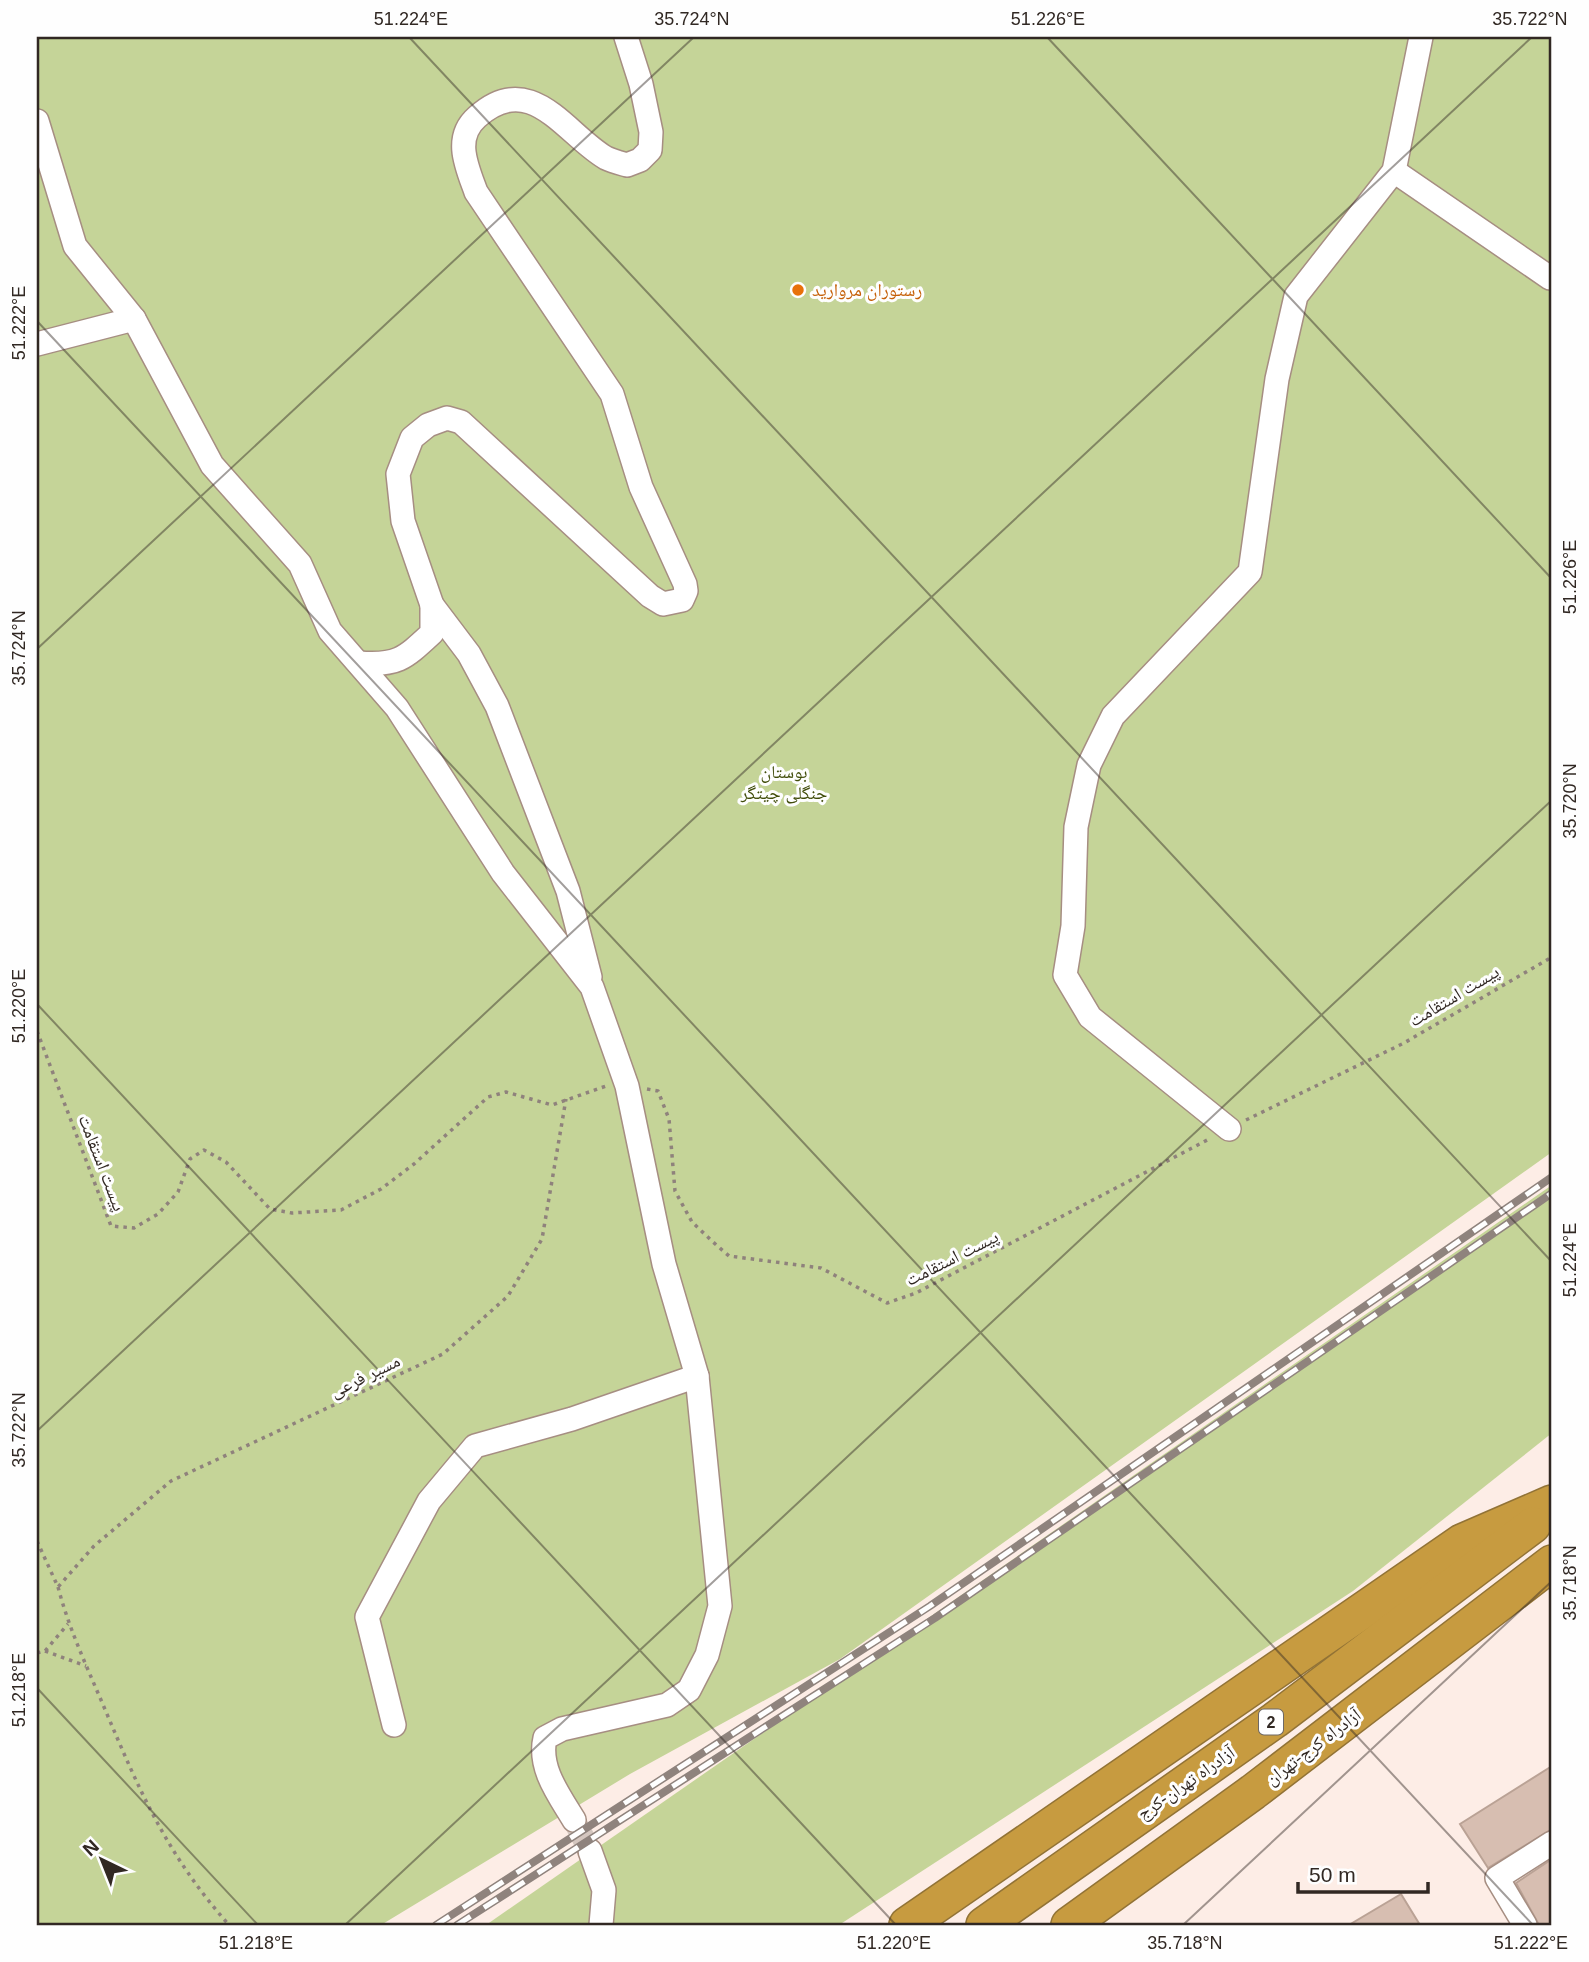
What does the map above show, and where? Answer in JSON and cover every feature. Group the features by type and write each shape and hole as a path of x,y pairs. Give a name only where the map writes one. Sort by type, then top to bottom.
{"highway":[{"path":"907,1925 1462,1542 1552,1503"},
{"name":"آزادراه تهران-کرج","path":"984,1925 1275,1720 1552,1511"},
{"name":"آزادراه کرج-تهران","path":"1069,1925 1286,1767 1552,1563"}],"street":[{"path":"574,1820 551,1783 541,1753 545,1738 562,1729 667,1705 689,1690 707,1655 720,1606 697,1376 664,1264 627,1086 592,987 568,891 497,706 469,654 432,605 403,521 398,474 404,452 412,438 428,425 447,418 461,422 650,596 663,604 674,604 682,600 686,591 641,488 612,394 476,192 462,155 464,138 471,122 486,108 524,101 551,110 606,158 627,166 640,160 650,150 651,132 626,37"},
{"path":"1229,1129 1090,1017 1065,975 1073,926 1076,827 1089,765 1113,716 1250,572 1277,379 1296,296 1394,171 1420,37"},
{"path":"37,121 75,246 134,319 212,466 300,564 330,631 397,708 503,873 592,987"},
{"path":"1394,171 1550,278"},
{"path":"37,344 134,319"},
{"path":"359,663 386,665 412,652 432,633 432,605"},
{"path":"394,1725 367,1617 429,1501 475,1446 572,1419 697,1376"},
{"path":"1525,1925 1497,1878 1552,1843"},
{"path":"590,1851 604,1890 601,1925"}],"path":[{"name":"پیست استقامت","path":"37,1031 111,1226 134,1228 158,1214 178,1192 190,1159 204,1150 226,1162 270,1209 292,1213 341,1210 381,1189 414,1164 488,1097 506,1092 552,1105 610,1085 627,1086 658,1091 669,1119 675,1191 692,1222 729,1256 821,1268 887,1303 916,1293 1229,1129 1404,1043 1552,957"},
{"name":"مسیر فرعی","path":"58,1587 94,1546 171,1481 443,1354 508,1296 542,1239 566,1099"},
{"path":"37,1541 58,1587 68,1624 146,1804 195,1886 229,1925"},
{"path":"45,1651 68,1624"},
{"path":"37,1653 45,1651 87,1667"}],"green space":[{"name":"بوستان جنگلی چیتگر","path":"37,37 1552,37 1552,1152 840,1659 630,1774 381,1925 37,1925"},
{"path":"1552,1185 1552,1433 1353,1591 839,1925 486,1925"}],"building":[{"path":"1552,1766 1552,1829 1488,1868 1460,1824"},
{"path":"1552,1859 1552,1925 1539,1925 1516,1883"},
{"path":"1401,1894 1420,1925 1349,1925"}],"tunnel":[{"path":"574,1820 590,1851"}],"railway":[{"path":"436,1925 930,1606 1552,1177"},
{"path":"457,1925 935,1618 1552,1193"}],"place":[{"name":"رستوران مروارید","path":"798,290"}]}
